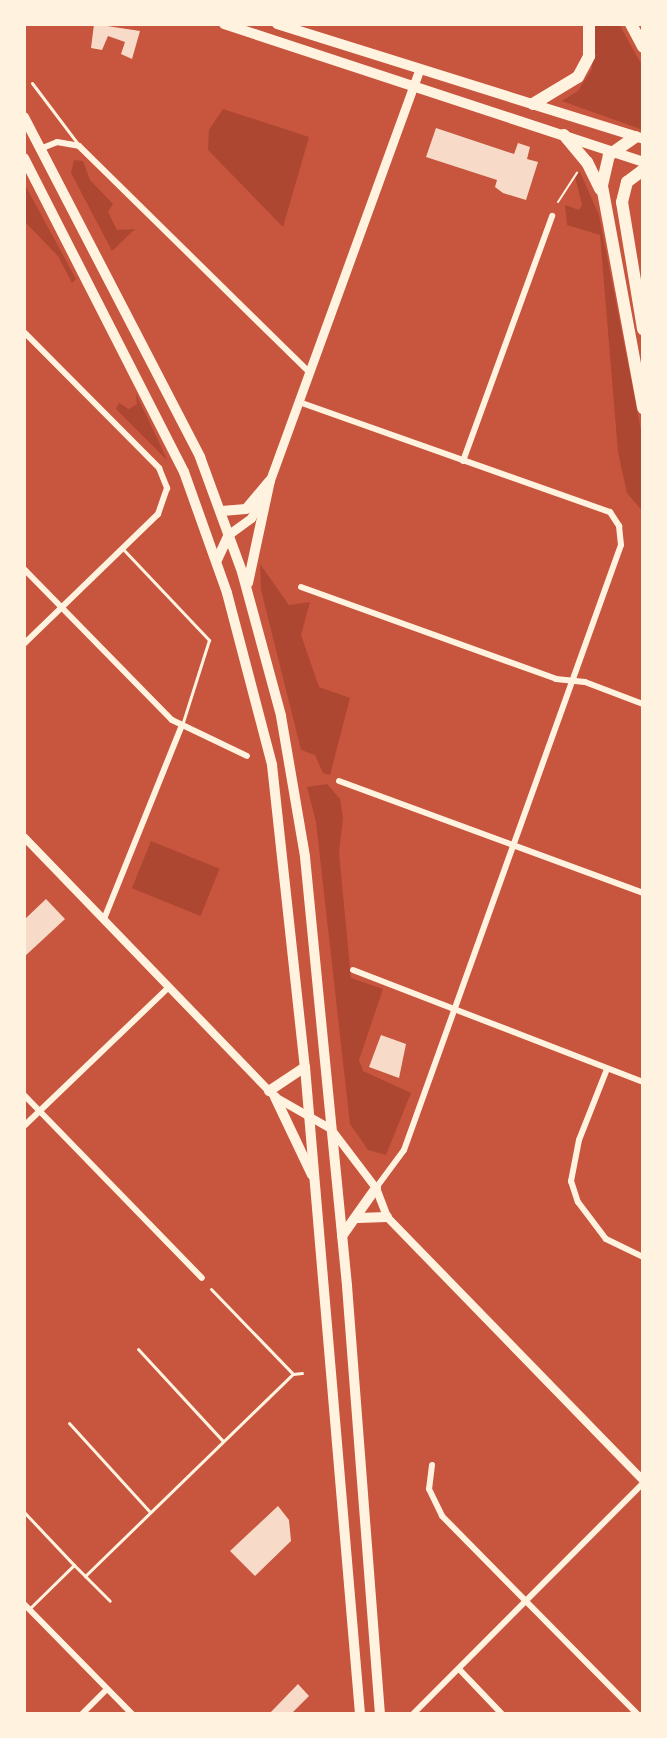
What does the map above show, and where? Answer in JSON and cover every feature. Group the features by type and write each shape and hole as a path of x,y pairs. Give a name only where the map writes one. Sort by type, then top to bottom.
{"highway":[{"path":"533,104 578,77 589,56 589,24"},
{"path":"631,24 643,47"},
{"path":"564,135 587,162 603,198"},
{"path":"639,138 614,152 604,164 603,198 643,408"},
{"path":"643,170 627,182 622,202 643,329"}],"main road":[{"path":"224,24 643,162"},
{"path":"277,24 639,138"},
{"path":"247,589 254,537 270,480 419,70"},
{"path":"24,117 170,391 222,511 247,589 295,786 342,1236 380,1714"},
{"path":"24,158 152,400 217,560 272,765 305,1067 360,1714"},
{"path":"222,511 246,509 270,480"},
{"path":"217,560 229,534 251,518 270,480"},
{"path":"305,1067 272,1094 315,1180"},
{"path":"342,1236 358,1218 376,1188"},
{"path":"358,1218 387,1217"}],"street":[{"path":"40,149 57,142 79,146 309,372"},
{"path":"463,461 552,216"},
{"path":"24,332 159,468 167,488 158,514 24,644"},
{"path":"299,402 610,512 619,526 621,545 569,679 404,1150 376,1188"},
{"path":"24,569 182,725 247,756"},
{"path":"301,587 643,704"},
{"path":"104,919 182,725"},
{"path":"339,781 643,893"},
{"path":"24,837 272,1094 308,1119 331,1129 376,1188 387,1217 643,1482 413,1714"},
{"path":"353,970 643,1082"},
{"path":"24,1126 169,987"},
{"path":"607,1069 579,1140 571,1181 597,1229 615,1246 643,1257"},
{"path":"24,1095 202,1278"},
{"path":"432,1465 429,1489 442,1516 637,1714"},
{"path":"26,1607 132,1714"},
{"path":"459,1669 502,1714"},
{"path":"82,1714 107,1689"}],"lane":[{"path":"32,83 79,146"},
{"path":"122,548 209,640 182,725"},
{"path":"211,1289 293,1374"},
{"path":"138,1349 223,1441"},
{"path":"85,1576 293,1374 302,1373"},
{"path":"69,1423 149,1511"},
{"path":"24,1512 110,1601"},
{"path":"26,1607 74,1565"}],"path":[{"path":"558,202 581,166"}],"shaded area":[{"path":"595,24 619,24 643,67 643,130 562,101 578,91 592,69"},
{"path":"223,109 309,137 283,227 208,150 209,130"},
{"path":"74,160 83,161 90,180 113,204 108,212 117,230 135,229 112,251 71,173"},
{"path":"580,172 599,215 643,441 643,512 627,493 618,452 600,235 567,225 565,205 579,210 582,205 575,177"},
{"path":"24,183 76,279 72,283 58,256 24,221"},
{"path":"136,394 167,460 116,409 119,403 129,409 137,404"},
{"path":"260,564 289,605 310,602 301,635 319,687 350,698 330,775 323,773 315,755 301,750 261,590"},
{"path":"327,784 340,799 343,818 339,853 351,978 383,989 359,1060 363,1071 411,1093 386,1155 368,1150 350,1124 316,822 307,787"},
{"path":"151,841 220,869 201,916 132,888"}],"building":[{"path":"94,24 140,31 132,59 121,54 125,42 108,36 102,50 91,48"},
{"path":"436,128 514,154 518,143 530,147 527,159 538,162 526,200 503,193 495,187 497,180 426,157"},
{"path":"46,899 65,919 24,957 24,920"},
{"path":"381,1035 406,1044 399,1078 369,1067"},
{"path":"278,1506 289,1520 291,1541 255,1576 230,1551"},
{"path":"298,1684 309,1696 291,1714 269,1714"}]}
